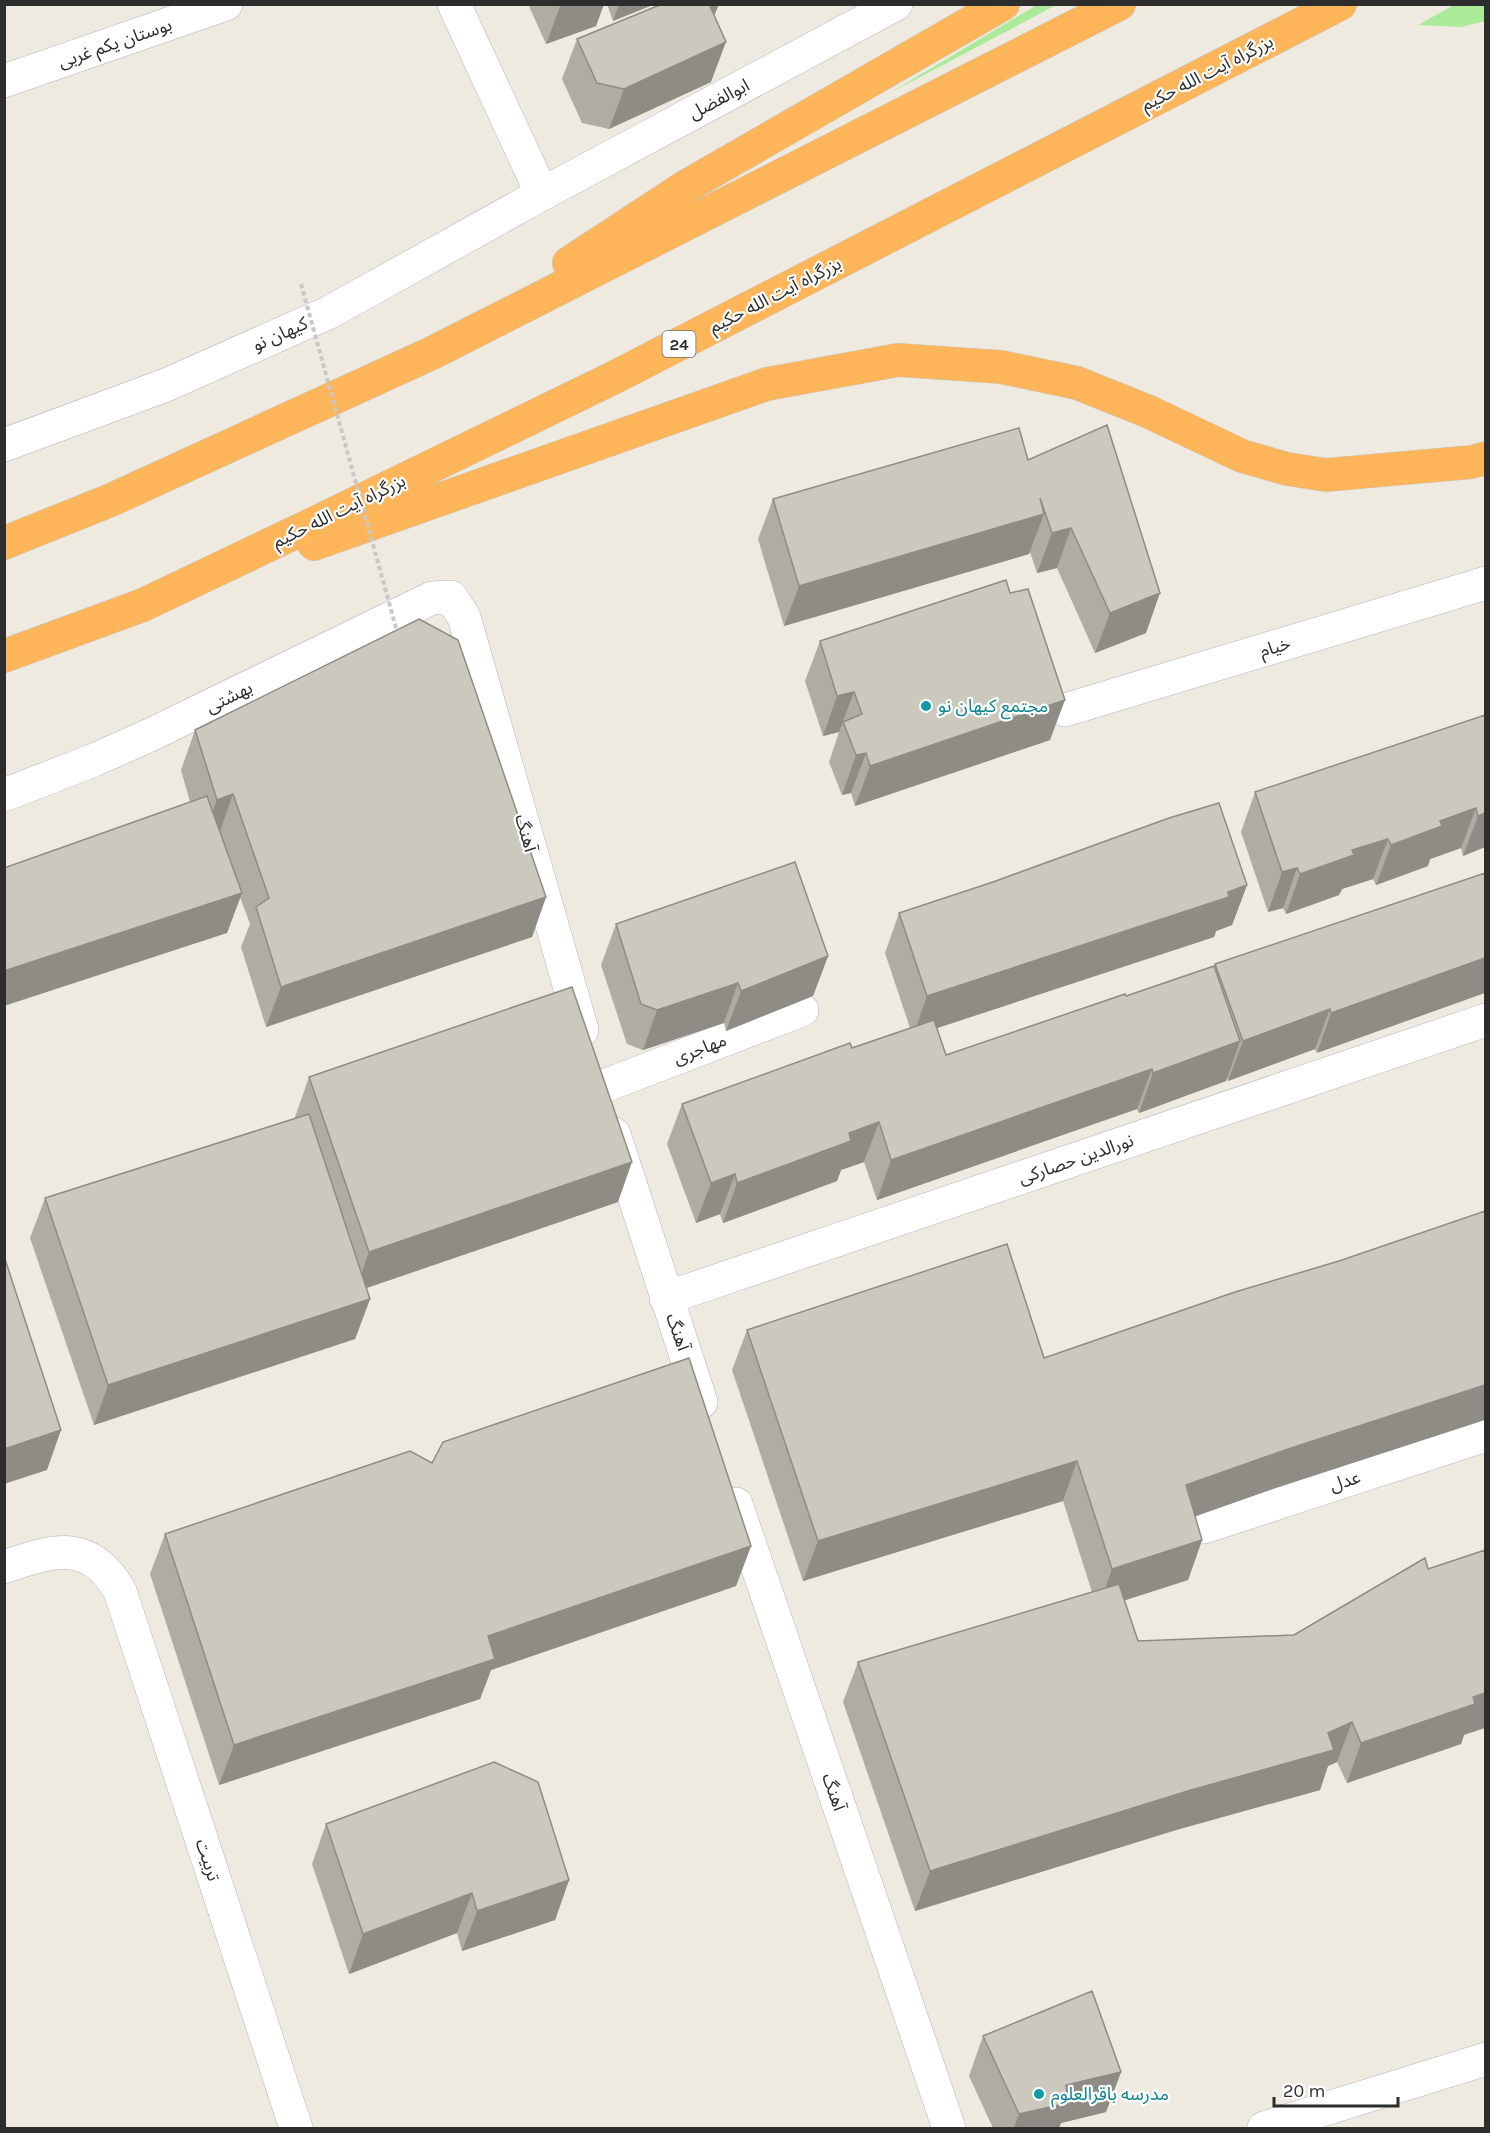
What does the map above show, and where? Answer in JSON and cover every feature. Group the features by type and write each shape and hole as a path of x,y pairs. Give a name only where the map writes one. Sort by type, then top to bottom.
{"highway":[{"path":"432,353 685,187 1003,4"},
{"path":"4,543 111,500 432,353 1119,4"},
{"name":"بزرگراه آیت الله حکیم","path":"4,656 143,605 615,376 1340,4"},
{"path":"143,605 767,384 898,360 1001,367 1077,383 1147,411 1242,456 1287,469 1326,476 1472,462 1485,458"}],"street":[{"name":"بوستان یکم غربی","path":"4,81 226,4"},
{"path":"454,4 542,195"},
{"name":"ابوالفضل","path":"542,195 896,4"},
{"name":"کیهان نو","path":"4,445 166,385 330,312 542,195"},
{"name":"خیام","path":"1065,710 1485,583"},
{"name":"بهشتی","path":"4,795 94,760 150,735 432,598 451,597"},
{"name":"آهنگ","path":"451,597 464,618 593,1069 712,1433"},
{"name":"مهاجری","path":"593,1069 802,1010"},
{"name":"نورالدین حصارکی","path":"666,1298 1485,1020"},
{"name":"عدل","path":"1204,1527 1485,1435"},
{"name":"آهنگ","path":"727,1478 949,2128"},
{"name":"تربیت","path":"4,1568 43,1554 70,1551 93,1561 109,1572 120,1591 296,2128"},
{"path":"1264,2128 1485,2059"}],"path":[{"path":"301,284 399,636"}],"green space":[{"path":"1456,4 1485,5 1485,21 1462,27 1418,25"},
{"path":"1037,5 1056,5 888,94"}],"building":[{"path":"662,4 709,4 726,42 624,89 597,83 577,39"},
{"path":"1107,425 1160,593 1110,613 1071,528 1052,533 1040,498 1044,514 799,586 773,499 1019,428 1028,460"},
{"name":"مجتمع کیهان نو","path":"1006,580 1010,593 1028,589 1065,700 870,766 866,753 856,755 843,722 862,714 854,692 837,696 820,641"},
{"path":"419,619 458,640 546,897 281,987 256,907 269,898 233,794 217,800 195,730"},
{"path":"1485,715 1485,813 1478,816 1476,808 1440,821 1442,826 1391,845 1388,839 1352,850 1354,855 1300,874 1297,868 1282,872 1255,792"},
{"path":"207,796 242,893 4,971 4,868"},
{"path":"1219,803 1247,885 1228,892 1229,897 927,996 899,913 993,882 1169,818"},
{"path":"795,862 828,956 741,991 738,983 657,1010 641,1004 616,924"},
{"path":"1485,873 1485,958 1331,1013 1330,1009 1243,1041 1215,964"},
{"path":"1214,966 1240,1041 1153,1073 1152,1069 891,1160 879,1122 849,1133 851,1141 737,1183 735,1174 711,1183 682,1104 850,1043 852,1048 934,1020 946,1055"},
{"path":"572,987 632,1162 369,1252 309,1077"},
{"path":"309,1114 370,1299 108,1385 45,1198"},
{"path":"1485,1211 1485,1385 1186,1485 1202,1540 1112,1569 1077,1461 818,1541 747,1330 1007,1244 1044,1358 1235,1292 1339,1261"},
{"path":"4,1256 61,1430 4,1449"},
{"path":"689,1358 751,1546 488,1636 495,1659 234,1745 165,1534 410,1451 432,1463 443,1442"},
{"path":"1485,1550 1485,1693 1473,1697 1475,1704 1361,1743 1352,1722 1328,1733 1334,1750 1191,1790 930,1871 858,1662 1119,1584 1138,1641 1294,1635 1425,1558 1428,1569"},
{"path":"494,1762 538,1782 569,1880 477,1911 472,1893 363,1934 326,1824"},
{"path":"1092,1991 1121,2072 1066,2085 1068,2103 1019,2114 983,2036"}],"place":[{"name":"مجتمع کیهان نو","path":"926,706"},
{"name":"مدرسه باقرالعلوم","path":"1039,2094"}]}
